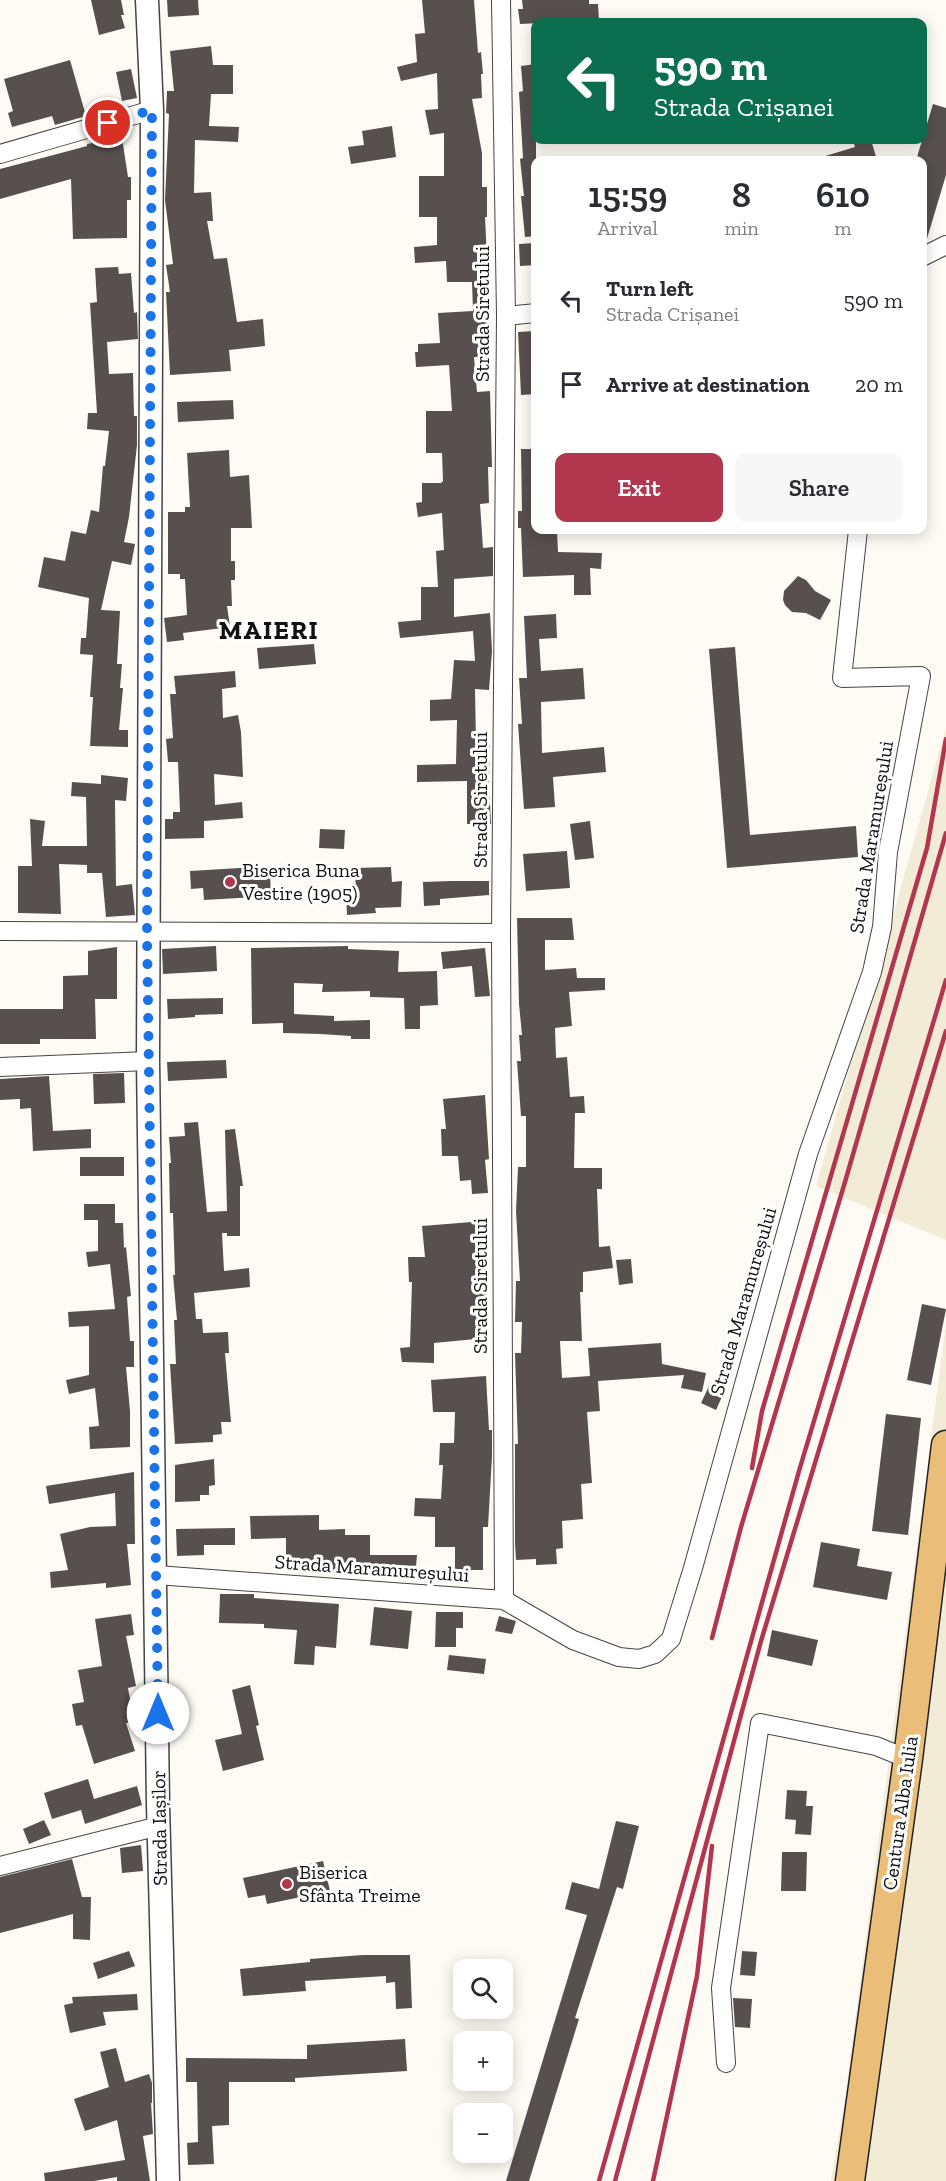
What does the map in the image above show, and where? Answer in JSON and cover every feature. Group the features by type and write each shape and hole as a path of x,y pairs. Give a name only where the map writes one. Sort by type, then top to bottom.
{"main road":[{"name":"Centura Alba Iulia","path":"850,2181 908,1759 946,1445"}],"street":[{"name":"Strada Iașilor","path":"147,0 152,110 148,1061 159,1826 168,2181"},
{"name":"Strada Siretului","path":"501,0 506,316 501,933 504,1600"},
{"path":"0,154 152,110"},
{"path":"927,255 946,246"},
{"path":"506,316 531,314"},
{"name":"Strada Maramureșului","path":"156,1575 504,1600 573,1641 619,1657 639,1659 655,1654 671,1639 693,1568 808,1154 872,972 882,927 888,852 921,676 842,678 858,534"},
{"path":"0,931 501,933"},
{"path":"0,1067 148,1061"},
{"path":"726,2063 721,1988 760,1723 876,1746 908,1759"},
{"path":"0,1866 159,1826"}],"shaded area":[{"path":"946,728 946,1240 816,1186"},
{"path":"946,1323 946,2181 831,2181 845,2097"}],"building":[{"path":"91,0 121,0 124,15 121,15 125,28 99,35"},
{"path":"167,0 198,0 199,15 168,17"},
{"path":"422,0 474,0 478,53 481,52 483,74 481,74 482,98 472,99 482,153 482,187 487,187 487,217 485,217 489,300 486,300 488,326 484,327 485,357 474,357 477,392 490,391 492,467 488,467 489,503 480,504 483,548 493,547 493,576 454,579 454,617 490,613 492,651 489,690 475,689 476,743 490,744 491,824 467,824 467,781 417,782 417,765 456,764 457,720 430,721 430,700 451,699 454,660 475,661 473,631 400,638 398,622 421,620 421,587 438,587 436,551 444,550 442,513 418,517 416,503 422,502 422,483 441,483 443,481 442,453 426,453 426,411 452,411 449,365 416,367 415,352 418,352 418,344 440,343 438,313 473,311 472,282 447,282 446,261 415,263 414,247 437,245 437,217 419,217 419,176 444,176 444,133 430,135 425,110 438,109 437,73 401,81 397,67 417,62 415,34 425,33"},
{"path":"522,0 589,0 589,4 598,4 599,18 531,18 531,23 520,24 518,9 523,9"},
{"path":"211,46 213,65 233,65 233,94 211,94 209,126 239,127 238,142 195,140 194,193 211,192 213,221 207,221 214,259 227,258 237,322 263,319 265,346 229,350 231,371 170,375 166,292 170,292 166,265 173,264 165,200 169,114 166,113 167,91 174,91 170,51"},
{"path":"70,60 86,116 55,125 52,116 12,127 8,113 13,111 4,79"},
{"path":"531,65 531,144 536,144 536,156 531,156 531,236 525,237 520,159 523,158 519,92 523,91 521,66"},
{"path":"131,69 137,98 122,101 116,72"},
{"path":"933,104 946,108 946,175 927,239 927,156 917,156 921,144 927,144 927,124"},
{"path":"392,126 396,157 351,164 348,147 364,145 362,131"},
{"path":"122,138 128,177 131,177 131,200 127,200 127,238 73,239 71,179 0,199 0,169 87,146 87,144"},
{"path":"854,144 872,144 876,156 825,156 855,147"},
{"path":"531,243 531,265 520,266 519,244"},
{"path":"118,267 119,274 131,273 134,313 137,312 138,339 107,342 109,374 133,373 137,445 124,542 135,544 131,565 112,561 101,610 120,611 117,664 122,664 120,688 123,688 119,730 128,730 128,747 90,746 93,655 80,654 81,638 86,638 89,598 38,587 44,557 65,561 71,531 86,534 91,510 99,512 109,431 87,429 88,413 97,413 90,303 97,302 95,268"},
{"path":"531,331 531,394 521,395 518,332"},
{"path":"233,400 234,419 178,422 177,402"},
{"path":"521,449 531,449 531,534 557,534 558,552 602,553 601,569 590,568 591,595 574,595 574,575 523,577 521,528 518,528 518,511 522,511"},
{"path":"229,450 230,477 249,475 252,528 231,528 231,561 235,561 235,580 231,580 232,606 227,606 230,627 183,633 184,640 167,642 164,618 187,615 185,579 180,579 180,574 168,574 168,512 185,512 185,507 190,507 187,453"},
{"path":"798,576 806,580 815,591 831,600 820,620 806,613 792,612 785,605 784,591"},
{"path":"556,614 557,638 539,639 541,671 583,668 585,699 541,702 542,753 604,747 606,772 553,777 555,807 524,809 518,724 522,724 519,678 527,678 524,616"},
{"path":"314,644 316,664 259,669 257,648"},
{"path":"735,647 750,835 856,826 858,857 727,868 709,649"},
{"path":"235,671 236,687 222,689 223,718 238,715 243,777 214,774 215,805 242,802 243,818 204,821 204,838 165,839 165,819 173,819 173,812 180,812 178,762 168,762 166,739 173,738 170,694 176,694 174,676"},
{"path":"101,775 128,778 126,801 115,800 116,886 132,884 135,915 106,917 102,873 87,873 87,865 59,864 61,914 18,913 18,866 32,866 30,819 45,821 42,846 87,846 86,797 71,796 72,782 101,784"},
{"path":"590,821 594,858 575,860 570,824"},
{"path":"320,829 345,830 344,849 319,848"},
{"path":"567,851 570,888 526,891 523,854"},
{"name":"Biserica Buna Vestire (1905)","path":"258,867 259,875 270,874 271,896 204,900 203,888 191,889 190,871"},
{"path":"391,867 392,882 402,881 401,907 375,908 376,913 347,915 346,893 356,893 355,868"},
{"path":"489,881 489,895 440,899 440,905 424,906 423,882"},
{"path":"517,918 572,918 574,940 545,940 545,970 576,968 577,978 605,978 605,990 569,992 572,1026 555,1028 556,1058 567,1057 570,1097 584,1096 585,1113 575,1113 574,1168 602,1168 602,1189 597,1189 599,1247 610,1246 613,1268 583,1272 583,1292 580,1292 582,1341 560,1341 562,1378 590,1376 588,1348 661,1343 662,1364 706,1373 702,1392 681,1388 684,1375 598,1381 600,1411 587,1412 592,1483 581,1484 583,1519 562,1521 563,1548 556,1549 557,1564 536,1565 536,1559 516,1560 515,1544 515,1444 518,1444 515,1353 521,1353 522,1322 515,1322 516,1281 520,1281 516,1211 518,1167 526,1167 526,1116 521,1116 517,1061 521,1061 519,1035 522,1035"},
{"path":"216,946 217,971 163,974 162,949"},
{"path":"348,946 348,949 399,951 398,972 437,971 438,1005 420,1006 420,1029 405,1029 404,998 370,997 370,991 322,992 323,984 294,983 294,1014 334,1016 334,1021 370,1020 370,1039 283,1033 283,1023 252,1024 251,948"},
{"path":"117,947 117,999 95,999 96,1039 40,1039 40,1044 0,1044 0,1009 63,1009 63,976 88,975 88,951"},
{"path":"485,948 490,996 475,997 472,966 443,969 441,952"},
{"path":"223,998 223,1014 168,1019 167,999"},
{"path":"226,1060 227,1078 168,1081 167,1062"},
{"path":"124,1073 125,1103 94,1104 93,1074"},
{"path":"49,1076 53,1131 91,1129 91,1148 33,1151 31,1108 20,1109 20,1099 0,1100 0,1079"},
{"path":"485,1095 489,1159 485,1160 488,1193 472,1194 471,1180 460,1181 458,1156 442,1156 441,1129 446,1129 443,1099"},
{"path":"198,1122 207,1212 227,1211 225,1130 235,1129 243,1186 240,1186 240,1236 227,1236 227,1233 222,1233 224,1271 249,1268 250,1287 194,1293 196,1319 202,1319 203,1333 228,1332 229,1353 225,1353 231,1422 221,1422 222,1434 213,1435 213,1442 175,1444 170,1364 176,1364 174,1320 177,1320 173,1275 175,1275 173,1213 170,1213 169,1137 185,1136 184,1123"},
{"path":"80,1157 124,1157 124,1176 80,1176"},
{"path":"84,1204 115,1204 115,1223 123,1223 131,1296 127,1297 130,1341 134,1341 134,1367 126,1367 130,1447 90,1449 89,1427 99,1426 95,1388 69,1394 66,1380 89,1375 89,1326 69,1327 68,1312 115,1309 110,1264 88,1267 86,1252 98,1251 98,1220 84,1220"},
{"path":"484,1221 488,1270 487,1303 483,1303 486,1338 434,1343 434,1363 402,1362 400,1348 410,1347 412,1282 409,1282 408,1257 425,1257 422,1226"},
{"path":"631,1259 633,1283 619,1285 616,1260"},
{"path":"922,1304 946,1309 931,1385 907,1380"},
{"path":"486,1376 489,1430 492,1430 492,1456 488,1527 483,1527 483,1570 455,1570 455,1547 435,1547 435,1517 414,1516 415,1498 441,1499 443,1465 439,1465 440,1443 454,1443 455,1412 433,1412 431,1380"},
{"path":"710,1384 725,1390 716,1410 701,1403"},
{"path":"886,1414 921,1418 908,1535 872,1531"},
{"path":"214,1459 215,1485 209,1486 209,1495 200,1495 200,1501 175,1502 175,1465"},
{"path":"134,1472 135,1544 127,1544 131,1585 106,1588 106,1583 51,1588 50,1572 68,1570 60,1534 90,1527 116,1526 115,1493 49,1504 46,1486"},
{"path":"319,1515 319,1530 345,1529 345,1535 370,1535 370,1555 417,1555 415,1577 381,1577 381,1571 333,1571 333,1565 286,1565 286,1538 251,1539 250,1516"},
{"path":"235,1528 235,1545 204,1545 204,1555 177,1556 176,1529"},
{"path":"821,1542 860,1549 857,1566 892,1572 887,1600 813,1587"},
{"path":"220,1594 254,1594 254,1598 339,1604 336,1648 315,1646 314,1665 294,1664 297,1630 264,1628 264,1624 219,1623"},
{"path":"374,1607 412,1611 408,1649 370,1645"},
{"path":"436,1612 463,1612 463,1628 456,1628 456,1647 435,1647"},
{"path":"131,1614 134,1635 126,1636 136,1686 128,1688 134,1722 126,1723 135,1751 94,1764 82,1725 76,1726 72,1704 84,1702 78,1670 102,1666 95,1619"},
{"path":"499,1616 516,1621 512,1634 495,1631"},
{"path":"772,1630 818,1640 812,1666 767,1656"},
{"path":"449,1655 486,1659 484,1674 447,1670"},
{"path":"250,1685 264,1760 223,1771 215,1740 242,1734 232,1690"},
{"path":"88,1779 94,1799 137,1786 142,1805 85,1824 81,1810 52,1819 44,1793"},
{"path":"787,1790 807,1791 806,1806 813,1806 811,1835 795,1834 796,1820 785,1819"},
{"path":"44,1820 51,1835 29,1844 23,1829"},
{"path":"616,1821 639,1826 623,1889 617,1887 575,2018 579,2019 529,2181 506,2181 587,1915 565,1909 572,1882 599,1889"},
{"path":"141,1845 143,1871 122,1873 120,1848"},
{"path":"782,1852 807,1852 806,1891 781,1891"},
{"path":"72,1859 82,1897 91,1897 90,1940 73,1939 73,1914 0,1933 0,1877"},
{"name":"Biserica Sfânta Treime","path":"323,1861 330,1891 267,1904 265,1895 248,1898 243,1878"},
{"path":"129,1951 135,1966 98,1979 93,1963"},
{"path":"742,1951 757,1952 755,1976 740,1975"},
{"path":"363,1955 410,1955 412,2008 396,2009 395,1982 386,1983 386,1976 305,1981 306,1991 243,1996 240,1969 310,1962 310,1959"},
{"path":"137,1994 138,2010 103,2012 106,2025 70,2033 64,2005 73,2003 72,1997"},
{"path":"733,1998 752,1999 750,2028 735,2027"},
{"path":"405,2039 407,2071 295,2078 295,2082 229,2082 229,2125 212,2126 214,2164 188,2165 187,2143 198,2142 197,2082 186,2082 186,2058 307,2059 307,2045"},
{"path":"116,2048 125,2082 149,2074 152,2083 153,2134 143,2136 150,2181 117,2181 117,2177 94,2181 45,2181 44,2173 125,2160 117,2120 85,2131 74,2099 109,2087 100,2052"}],"railway":[{"path":"752,1468 762,1411 927,848 946,739"},
{"path":"712,1638 741,1527 845,1182 946,833"},
{"path":"599,2181 799,1471 946,980"},
{"path":"615,2181 761,1641 946,1031"},
{"path":"653,2181 697,1976 712,1846"}],"place":[{"name":"Biserica Buna Vestire (1905)","path":"230,882"},
{"name":"Biserica Sfânta Treime","path":"287,1884"}],"district":[{"name":"MAIERI","path":"269,630"}],"route":[{"path":"108,123 152,110 147,933 158,1713"}]}
